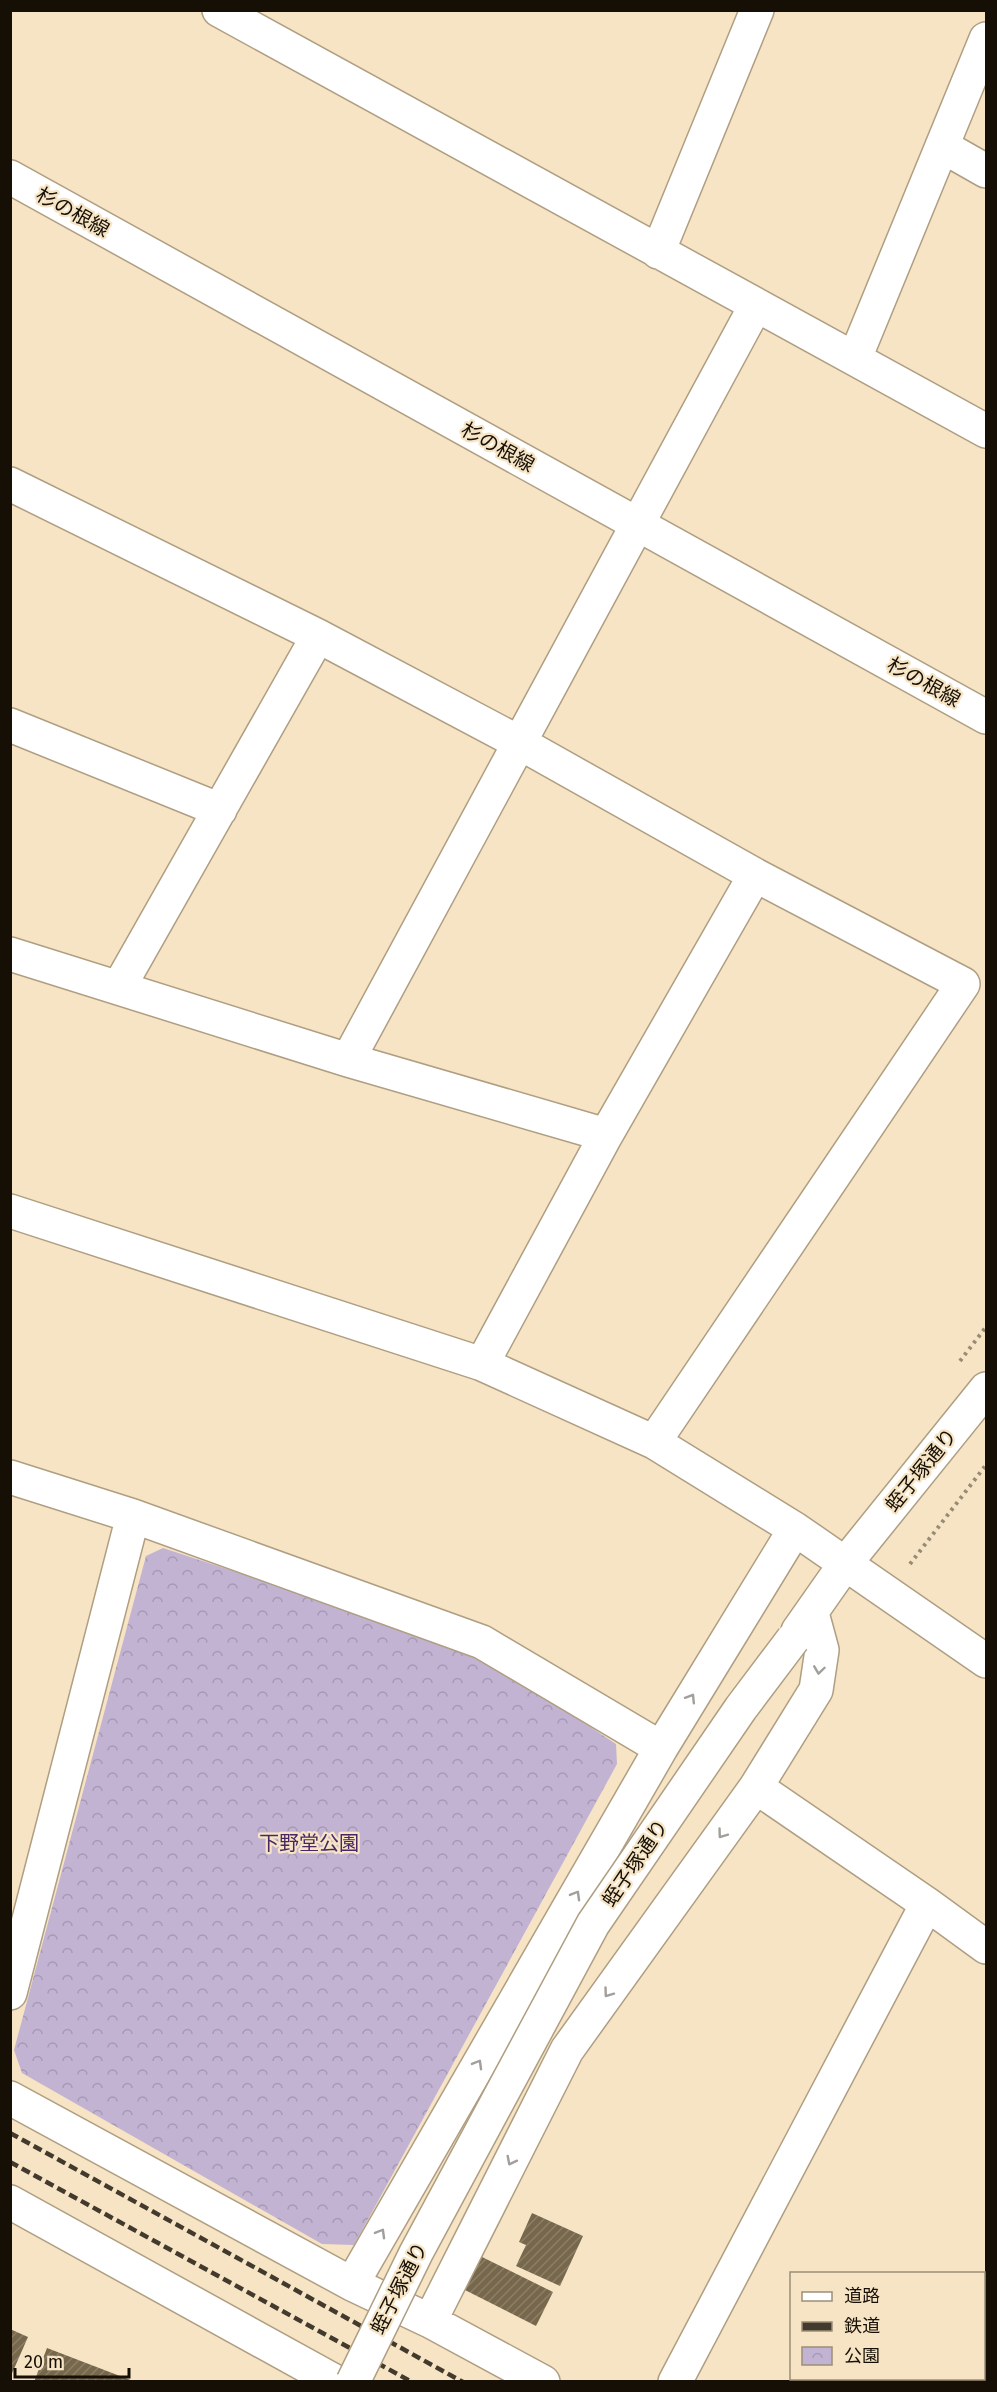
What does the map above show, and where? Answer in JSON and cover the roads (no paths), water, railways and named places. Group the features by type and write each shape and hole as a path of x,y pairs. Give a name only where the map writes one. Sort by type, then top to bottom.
{"street":[{"path":"219,10 987,431"},
{"path":"658,252 745,14"},
{"path":"855,358 987,39"},
{"path":"942,146 987,171"},
{"name":"杉の根線","path":"10,177 987,717"},
{"path":"348,1060 756,305"},
{"path":"10,484 318,636 518,742 755,875 963,984 654,1442"},
{"path":"119,987 318,636"},
{"path":"10,725 220,810"},
{"path":"482,1364 606,1135 755,875"},
{"path":"10,954 348,1060 606,1135"},
{"path":"10,1211 482,1364 654,1442 795,1530 987,1661"},
{"name":"蛭子塚通り","path":"353,2382 416,2253 593,1924 741,1708 812,1613 844,1564 987,1389"},
{"path":"10,1477 133,1516 482,1642 661,1748"},
{"path":"10,1993 133,1516"},
{"path":"352,2284 661,1748 795,1530"},
{"path":"430,2321 567,2050 756,1787 816,1690 822,1650 812,1613"},
{"path":"756,1787 987,1947"},
{"path":"675,2382 927,1904"},
{"path":"10,2098 352,2284 430,2321 543,2382"},
{"path":"10,2202 304,2373 336,2382"}],"railway":[{"path":"10,2133 463,2382"},
{"path":"10,2162 412,2382"}],"park label":[{"name":"下野堂公園","path":"309,1843"}]}
